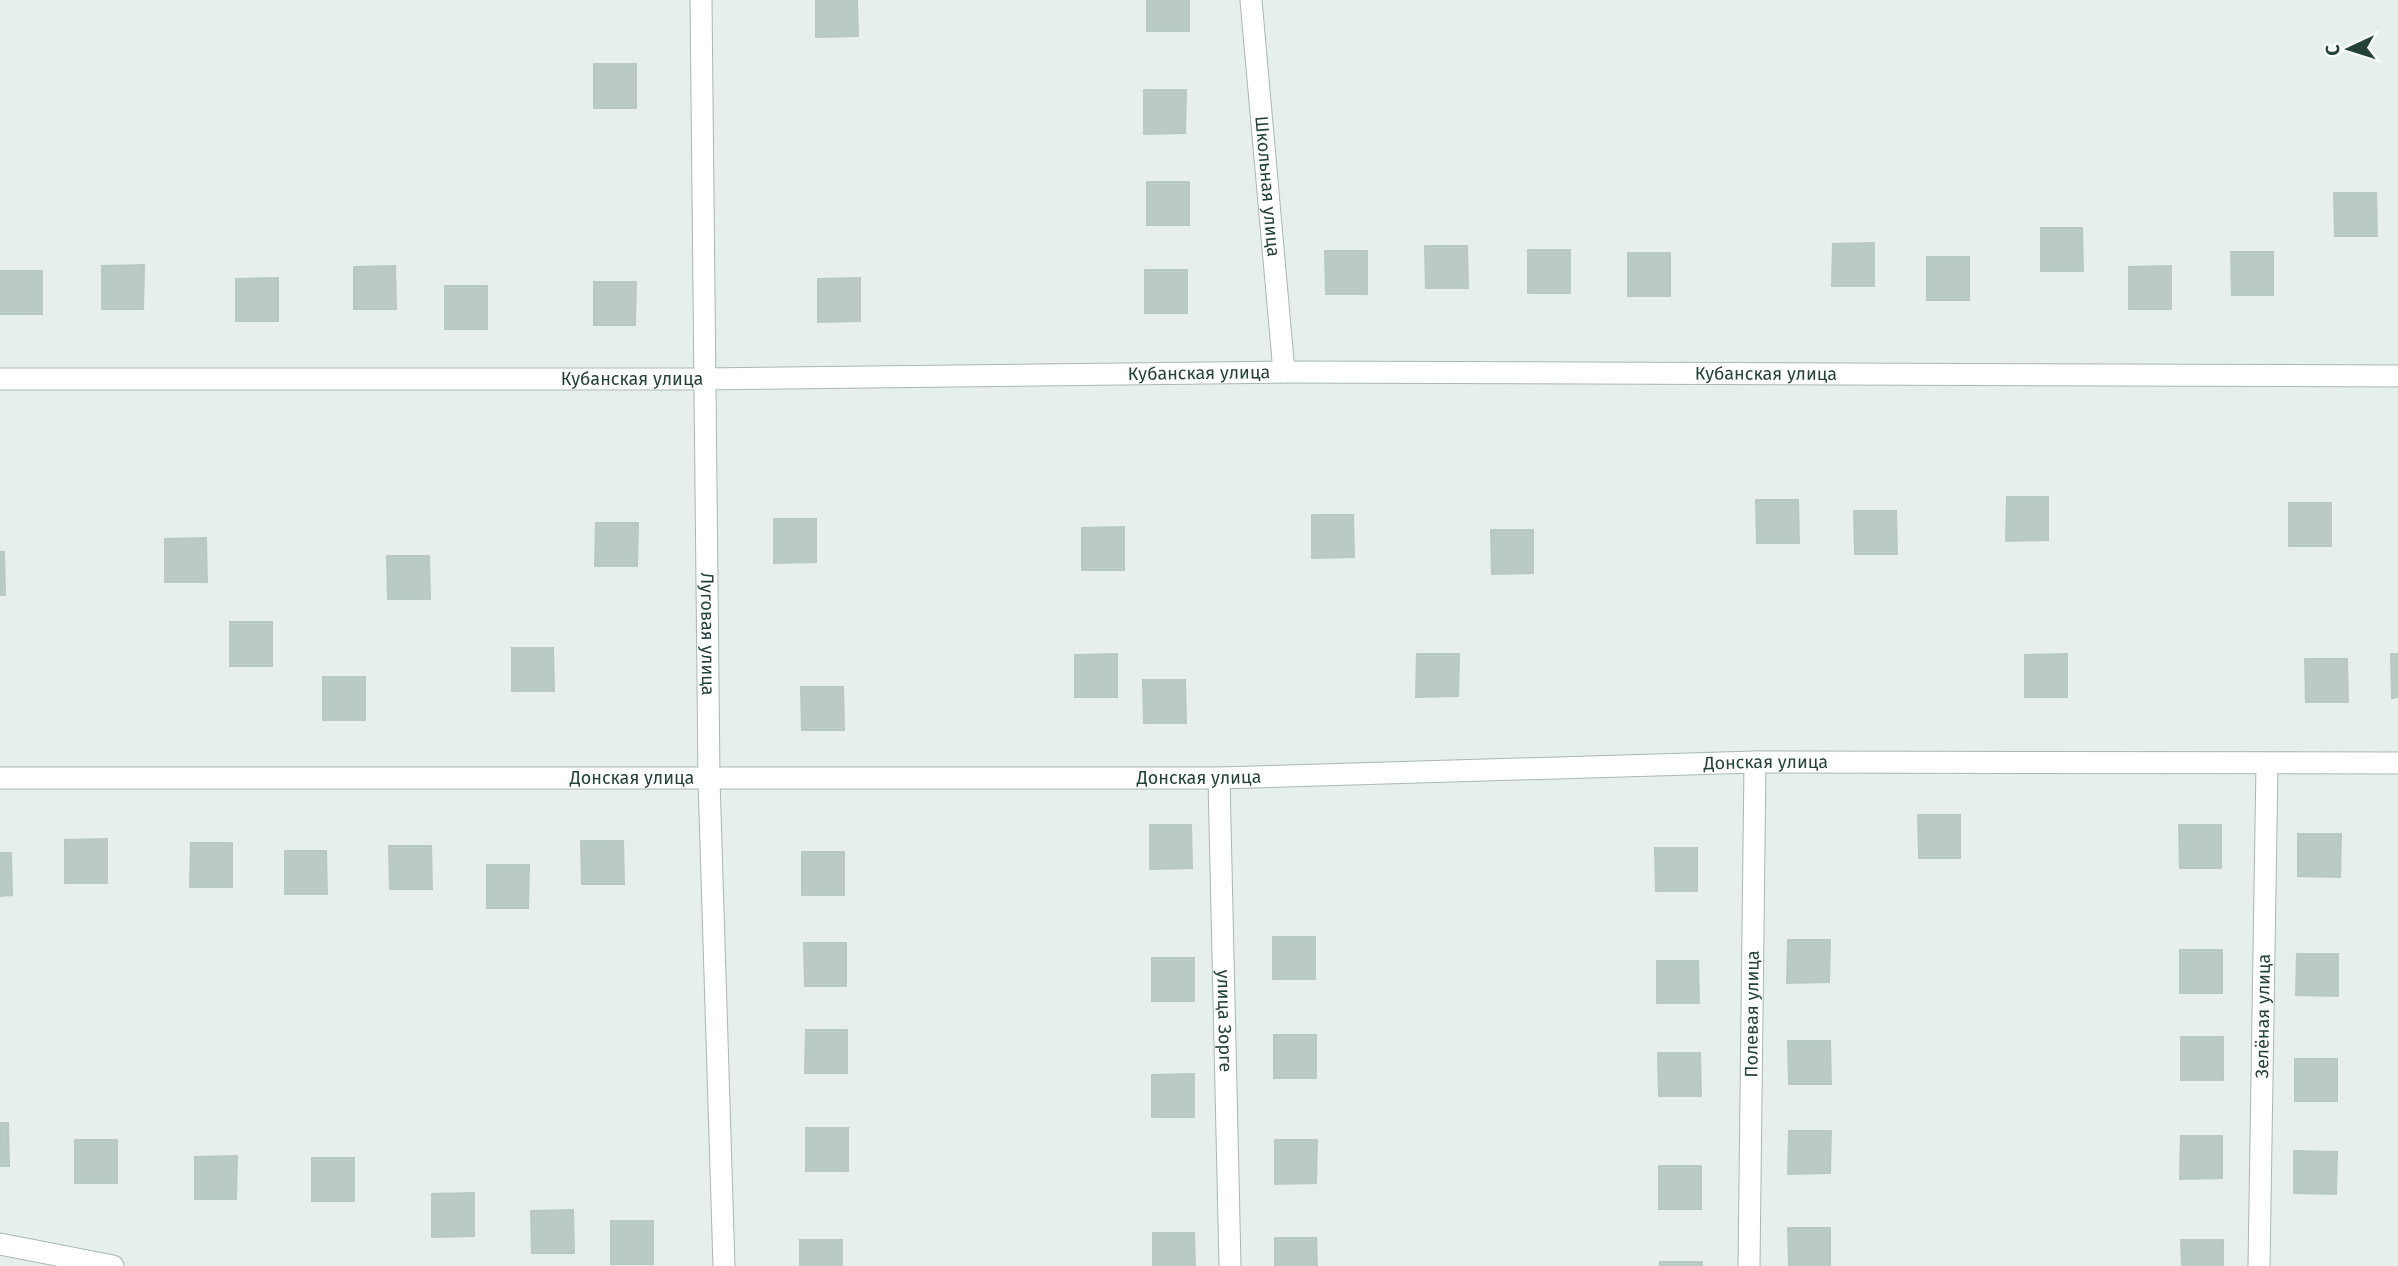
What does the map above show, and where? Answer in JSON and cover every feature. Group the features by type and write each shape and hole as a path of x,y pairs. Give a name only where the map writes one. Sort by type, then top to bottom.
{"street":[{"name":"Луговая улица","path":"701,0 709,780 724,1266"},
{"name":"Школьная улица","path":"1251,0 1284,372"},
{"name":"Кубанская улица","path":"0,379 704,379 1284,372 2398,376"},
{"name":"Донская улица","path":"0,778 1219,778 1755,762 2398,763"},
{"name":"Полевая улица","path":"1749,1266 1755,762"},
{"name":"Зелёная улица","path":"2259,1266 2267,764"},
{"name":"улица Зорге","path":"1219,778 1230,1266"},
{"path":"0,1244 113,1266"}],"building":[{"path":"816,0 857,0 858,36 816,37"},
{"path":"1147,0 1189,0 1189,31 1147,31"},
{"path":"594,64 636,64 636,108 594,108"},
{"path":"1144,90 1186,90 1185,133 1144,134"},
{"path":"1147,182 1189,182 1189,225 1147,225"},
{"path":"2334,193 2376,193 2377,236 2335,236"},
{"path":"2041,228 2082,228 2083,271 2041,271"},
{"path":"1874,243 1874,286 1832,286 1833,244"},
{"path":"1425,246 1467,246 1468,288 1426,288"},
{"path":"1528,250 1570,250 1570,293 1528,293"},
{"path":"1325,251 1367,251 1367,294 1326,294"},
{"path":"2231,252 2273,252 2273,295 2232,295"},
{"path":"1628,253 1670,253 1670,296 1628,296"},
{"path":"1927,257 1969,257 1969,300 1927,300"},
{"path":"144,265 143,309 102,309 102,266"},
{"path":"395,266 396,309 354,309 354,267"},
{"path":"2171,266 2171,309 2129,309 2129,267"},
{"path":"1145,270 1187,270 1187,313 1145,313"},
{"path":"0,271 42,271 42,314 0,314"},
{"path":"278,278 278,321 236,321 236,279"},
{"path":"860,278 860,321 818,322 818,279"},
{"path":"594,282 636,282 635,325 594,325"},
{"path":"445,286 487,286 487,329 445,329"},
{"path":"2007,497 2048,497 2048,540 2006,541"},
{"path":"1756,500 1798,500 1799,543 1757,543"},
{"path":"2289,503 2331,503 2331,546 2289,546"},
{"path":"1854,511 1896,511 1897,554 1855,554"},
{"path":"1312,515 1353,515 1354,557 1312,558"},
{"path":"774,519 816,519 816,562 774,563"},
{"path":"596,523 638,523 637,566 595,566"},
{"path":"1124,527 1124,570 1082,570 1082,528"},
{"path":"1491,530 1533,530 1533,573 1492,574"},
{"path":"206,538 207,582 165,582 165,539"},
{"path":"0,552 4,552 5,595 0,595"},
{"path":"387,556 429,556 430,599 388,599"},
{"path":"230,622 272,622 272,666 230,666"},
{"path":"512,648 553,648 554,691 512,691"},
{"path":"1117,654 1117,697 1075,697 1075,655"},
{"path":"1417,654 1459,654 1458,696 1416,697"},
{"path":"2067,654 2067,697 2025,697 2025,655"},
{"path":"2391,654 2398,654 2398,697 2392,698"},
{"path":"2305,659 2347,659 2348,702 2306,702"},
{"path":"323,677 365,677 365,720 323,720"},
{"path":"1143,680 1185,680 1186,723 1144,723"},
{"path":"801,687 843,687 844,730 802,730"},
{"path":"1918,815 1960,815 1960,858 1919,858"},
{"path":"1150,825 1191,825 1192,868 1150,869"},
{"path":"2179,825 2221,825 2221,868 2180,868"},
{"path":"2298,834 2341,834 2340,877 2298,876"},
{"path":"107,839 107,883 65,883 65,840"},
{"path":"581,841 623,841 624,884 582,884"},
{"path":"191,843 232,843 232,887 190,887"},
{"path":"389,846 431,846 432,889 390,889"},
{"path":"1655,848 1697,848 1697,891 1656,891"},
{"path":"285,851 326,851 327,894 285,894"},
{"path":"802,852 844,852 844,895 802,895"},
{"path":"0,853 11,853 12,895 0,896"},
{"path":"487,865 529,865 528,908 487,908"},
{"path":"1273,937 1315,937 1315,979 1273,979"},
{"path":"1788,940 1830,940 1829,982 1787,983"},
{"path":"804,943 846,943 846,986 805,986"},
{"path":"2180,950 2222,950 2222,993 2180,993"},
{"path":"2297,954 2338,954 2338,996 2296,995"},
{"path":"1152,958 1194,958 1194,1001 1152,1001"},
{"path":"1657,961 1698,961 1699,1003 1657,1003"},
{"path":"806,1030 847,1030 847,1073 805,1073"},
{"path":"1274,1035 1316,1035 1316,1078 1274,1078"},
{"path":"2181,1037 2223,1037 2223,1080 2181,1080"},
{"path":"1788,1041 1830,1041 1831,1084 1789,1084"},
{"path":"1658,1053 1700,1053 1701,1096 1659,1096"},
{"path":"2295,1059 2337,1059 2337,1101 2295,1101"},
{"path":"1194,1074 1194,1117 1152,1117 1152,1075"},
{"path":"0,1123 8,1123 9,1166 0,1166"},
{"path":"806,1128 848,1128 848,1171 806,1171"},
{"path":"1789,1131 1831,1131 1830,1173 1788,1174"},
{"path":"2181,1136 2222,1136 2222,1178 2180,1179"},
{"path":"75,1140 117,1140 117,1183 75,1183"},
{"path":"1275,1140 1317,1140 1316,1183 1275,1184"},
{"path":"2294,1151 2337,1152 2336,1194 2294,1193"},
{"path":"237,1156 236,1199 195,1199 195,1157"},
{"path":"312,1158 354,1158 354,1201 312,1201"},
{"path":"1659,1166 1701,1166 1701,1209 1659,1209"},
{"path":"474,1193 474,1236 432,1237 432,1194"},
{"path":"573,1210 574,1253 532,1253 531,1211"},
{"path":"611,1221 653,1221 653,1264 611,1264"},
{"path":"1788,1228 1830,1228 1830,1266 1789,1266"},
{"path":"1153,1233 1194,1233 1195,1266 1153,1266"},
{"path":"1275,1238 1316,1238 1317,1266 1275,1266"},
{"path":"800,1240 842,1240 842,1266 800,1266"},
{"path":"2181,1240 2223,1240 2223,1266 2182,1266"},
{"path":"1660,1262 1702,1262 1702,1266 1660,1266"}]}
